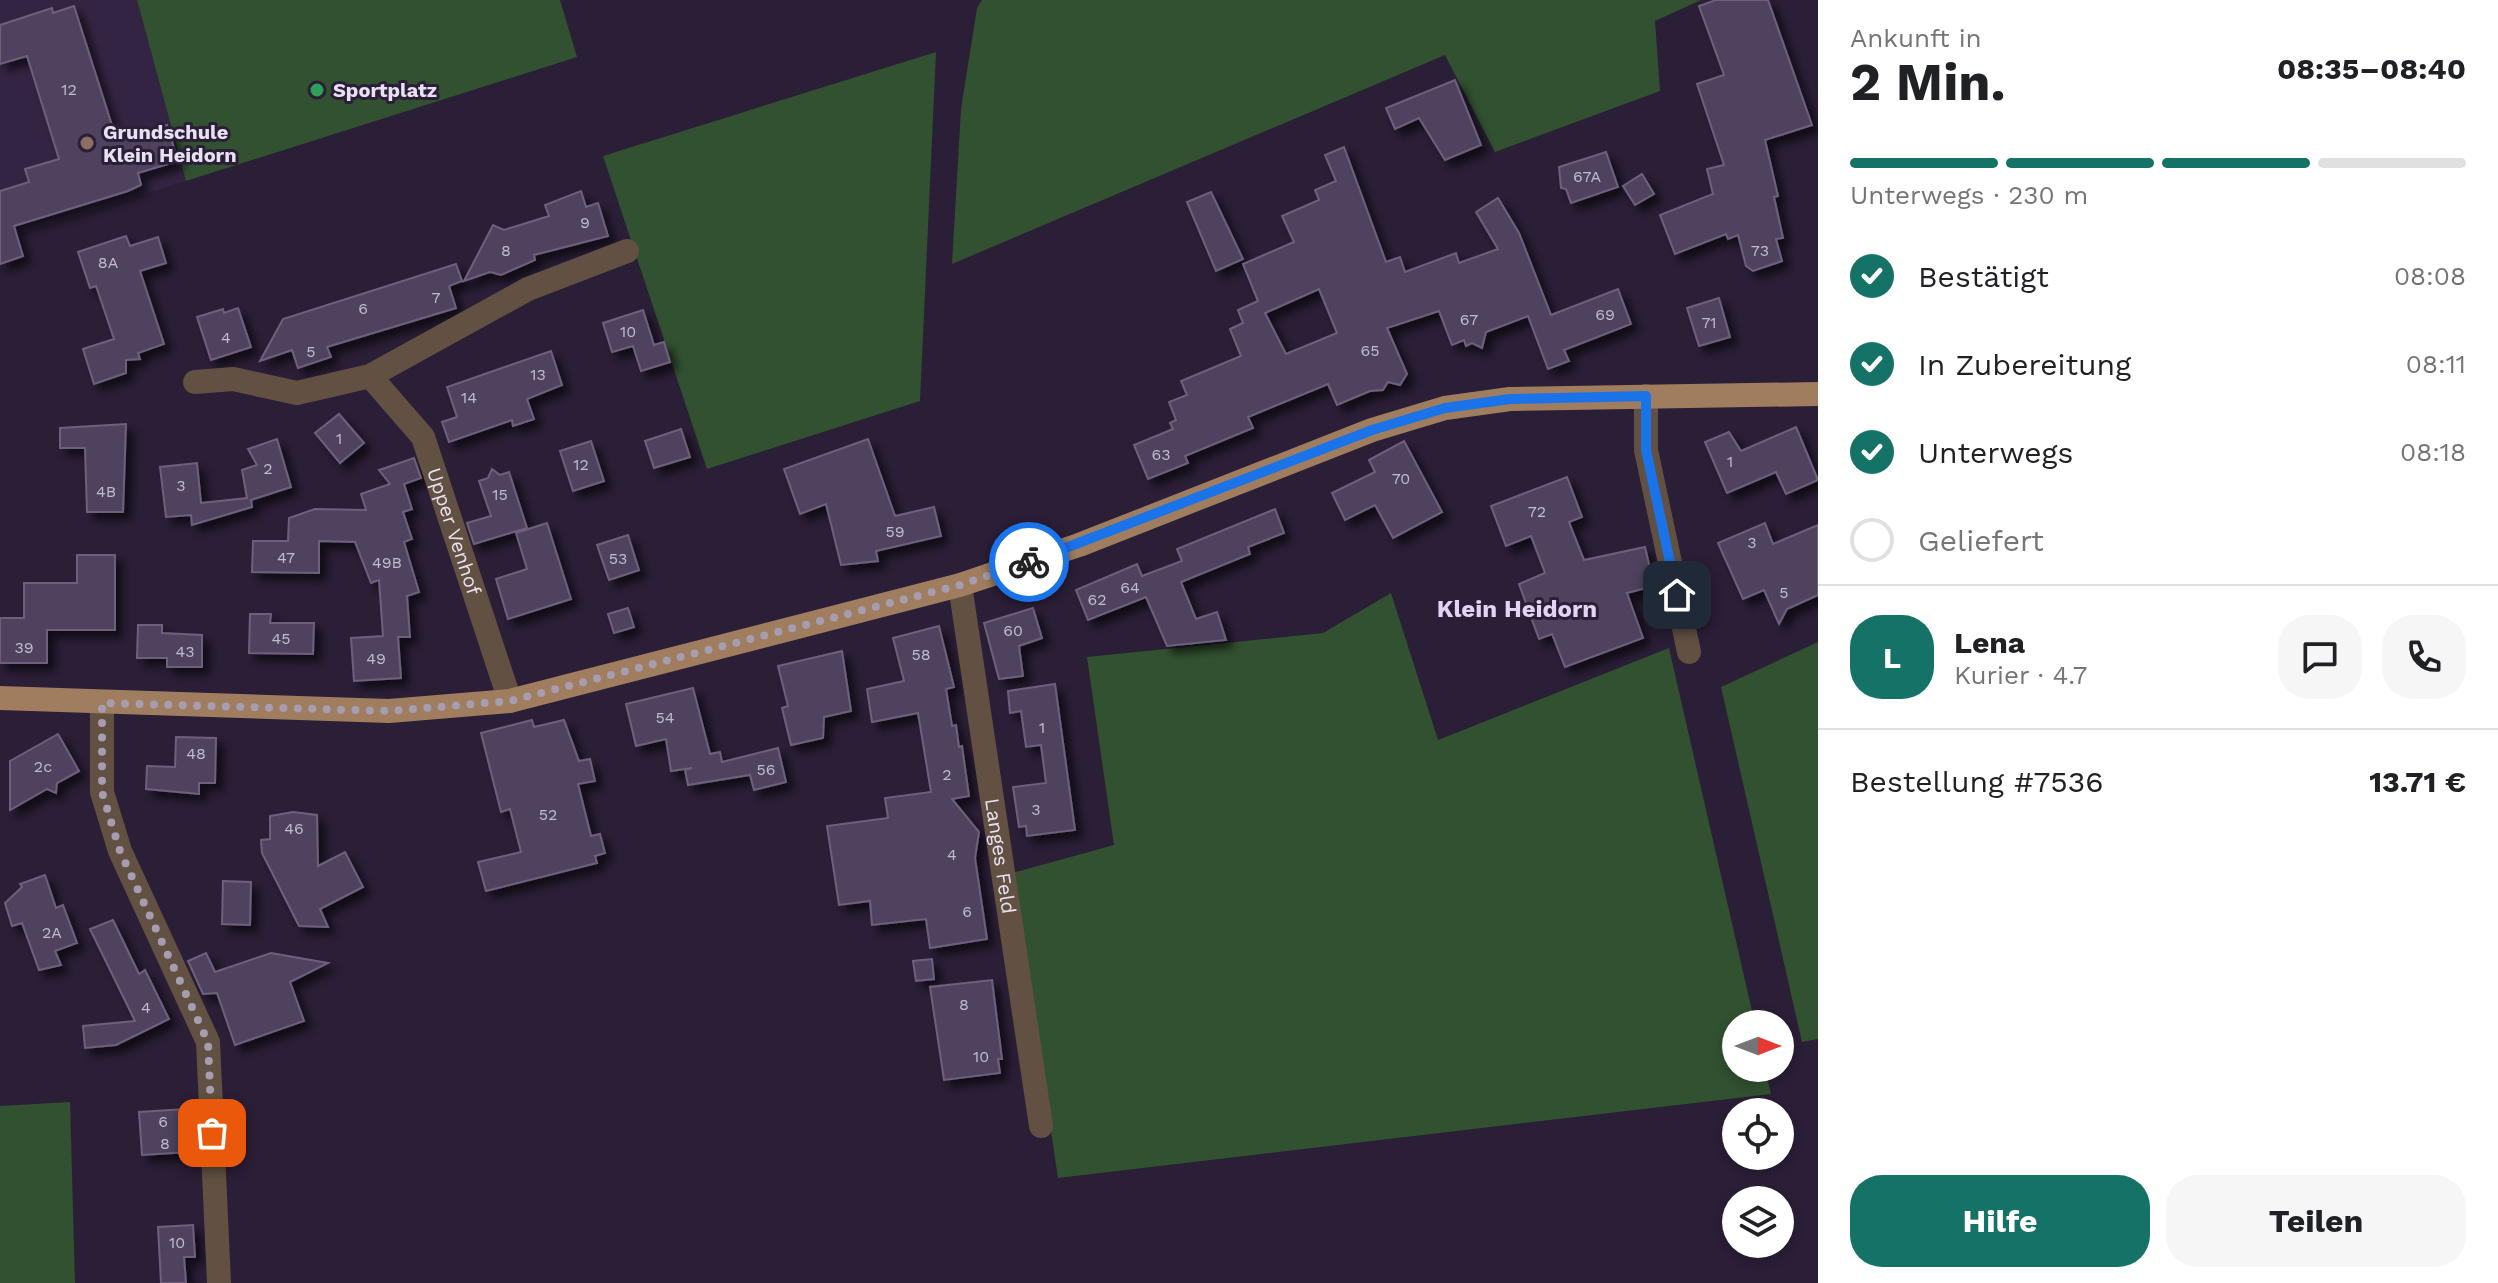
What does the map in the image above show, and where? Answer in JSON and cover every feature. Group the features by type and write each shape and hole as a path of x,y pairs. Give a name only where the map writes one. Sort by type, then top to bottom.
{"main road":[{"path":"0,698 389,711 510,701 960,585 1079,545 1372,430 1445,408 1510,399 1818,394"}],"street":[{"path":"195,382 233,379 297,393 370,376 528,289 627,251"},
{"name":"Upper Venhof","path":"370,376 423,437 510,701"},
{"path":"1646,396 1646,450 1689,652"},
{"name":"Langes Feld","path":"960,585 1041,1126"},
{"path":"102,703 102,792 120,851 208,1042 219,1283"}],"shaded area":[{"name":"Grundschule Klein Heidorn","path":"0,0 137,0 186,181 12,236 0,200"}],"green space":[{"name":"Sportplatz","path":"137,0 560,0 577,57 186,181"},
{"path":"982,0 1701,0 1655,21 1660,91 1495,152 1445,55 952,264 961,109 977,8"},
{"path":"936,52 920,401 707,469 603,156"},
{"path":"1391,593 1438,740 1669,648 1752,1010 1722,1010 1722,1082 1768,1082 1771,1094 1058,1178 1012,873 1114,845 1087,657 1323,633"},
{"path":"1818,642 1818,1039 1802,1042 1721,687"},
{"path":"70,1102 75,1283 0,1283 0,1106"}],"building":[{"path":"1716,0 1768,0 1812,125 1765,140 1778,196 1774,197 1783,238 1776,239 1782,261 1753,271 1746,266 1738,235 1728,239 1726,234 1675,254 1660,215 1713,194 1707,169 1724,165 1697,84 1724,75 1699,6"},
{"path":"74,6 117,141 167,125 178,161 138,173 141,185 128,191 14,226 23,256 0,264 0,191 29,182 25,169 59,159 27,56 0,64 0,25 52,8 53,13"},
{"path":"1455,80 1481,145 1445,160 1419,118 1395,129 1386,108"},
{"path":"1344,147 1386,262 1400,257 1405,272 1456,253 1459,263 1498,249 1476,212 1498,198 1519,233 1551,315 1618,289 1631,324 1564,350 1569,361 1548,369 1528,316 1486,332 1482,348 1472,343 1466,346 1464,340 1452,345 1439,311 1387,328 1407,374 1400,385 1388,382 1383,390 1370,391 1337,405 1328,384 1248,417 1253,428 1185,456 1188,463 1148,479 1134,445 1173,429 1170,423 1176,420 1169,402 1187,395 1181,381 1241,356 1230,329 1243,323 1238,310 1258,301 1243,264 1294,242 1282,216 1319,200 1315,190 1336,181 1325,155","holes":["1319,289 1337,333 1286,354 1265,313"]},
{"path":"1606,152 1618,187 1571,203 1566,189 1561,188 1559,167"},
{"path":"1642,174 1654,194 1635,205 1623,186"},
{"path":"581,191 586,207 598,203 608,236 534,255 535,260 501,275 490,272 464,281 493,225 504,230 549,216 545,205"},
{"path":"1211,192 1243,259 1216,271 1187,202"},
{"path":"126,236 130,246 158,237 166,263 140,271 164,344 138,353 140,359 126,360 126,373 94,384 83,349 114,339 96,286 90,288 78,252"},
{"path":"456,264 462,281 449,286 456,308 327,347 331,357 298,368 292,350 260,361 283,319"},
{"path":"1719,298 1730,337 1699,346 1687,308"},
{"path":"238,308 251,347 211,360 197,317"},
{"path":"643,310 654,345 664,342 670,362 641,371 633,346 612,352 603,323"},
{"path":"551,351 562,385 527,399 534,419 513,426 512,420 449,442 442,422 457,417 447,387"},
{"path":"339,414 364,443 340,463 315,433"},
{"path":"126,424 123,512 87,512 85,448 60,448 60,428"},
{"path":"1796,427 1818,480 1786,494 1776,472 1727,493 1705,442 1729,432 1741,451"},
{"path":"681,429 690,457 654,468 645,441"},
{"path":"277,439 291,487 251,500 252,507 192,525 191,515 166,517 160,467 197,463 201,503 247,498 242,470 257,465 248,449"},
{"path":"868,439 895,516 934,507 941,536 876,551 878,561 841,565 826,504 800,514 784,469"},
{"path":"591,441 604,481 573,491 560,451"},
{"path":"1404,441 1442,512 1393,538 1375,505 1345,520 1332,493 1375,472 1369,460"},
{"path":"414,458 421,478 404,484 412,509 403,512 412,539 404,542 419,592 407,596 410,637 398,637 401,678 354,681 351,638 383,636 379,580 371,583 355,542 319,541 319,573 252,572 253,541 288,541 289,518 315,509 366,510 361,494 390,484 379,470"},
{"path":"492,469 500,475 509,472 527,528 474,544 467,523 491,516 479,481 488,478"},
{"path":"1567,477 1582,517 1569,522 1584,560 1645,547 1654,586 1627,593 1643,638 1565,667 1552,634 1539,639 1519,584 1545,573 1531,536 1506,546 1491,506"},
{"path":"1275,509 1284,533 1248,547 1250,554 1181,582 1196,619 1217,612 1226,640 1167,646 1146,597 1088,620 1076,590 1137,564 1142,576 1182,561 1177,549"},
{"path":"547,523 571,599 508,619 496,579 527,569 516,533"},
{"path":"1765,523 1773,544 1818,525 1818,595 1787,609 1779,624 1764,590 1743,599 1718,543"},
{"path":"628,535 639,570 609,580 597,545"},
{"path":"77,555 115,555 115,630 47,630 47,663 0,663 0,618 24,618 24,583 77,583"},
{"path":"628,608 634,627 614,633 608,614"},
{"path":"1033,608 1042,638 1019,646 1023,676 999,679 984,623"},
{"path":"250,614 271,614 270,623 314,623 313,654 249,653"},
{"path":"138,625 162,625 162,633 202,635 202,667 167,667 167,658 137,658"},
{"path":"939,626 954,687 946,689 952,726 956,725 959,747 962,746 969,796 952,799 979,832 975,858 987,939 930,948 926,919 872,925 870,901 839,905 827,826 888,818 885,798 931,792 918,713 872,722 867,689 904,681 893,638"},
{"path":"842,651 851,711 824,717 823,738 791,745 782,708 788,706 778,666"},
{"path":"1055,684 1075,830 1027,836 1026,826 1019,827 1013,787 1046,783 1041,745 1026,747 1021,711 1010,713 1008,691"},
{"path":"693,688 710,754 720,752 722,762 778,748 786,782 754,790 750,775 688,785 685,770 692,768 671,771 666,739 636,746 626,704"},
{"path":"532,720 534,727 564,720 579,761 590,759 595,781 578,784 591,836 600,834 605,853 595,856 597,863 486,891 478,862 521,852 510,809 501,812 481,733"},
{"path":"58,734 79,771 57,783 56,793 47,789 10,810 10,761"},
{"path":"176,737 216,738 215,783 199,783 199,794 146,789 147,766 175,767"},
{"path":"293,812 317,815 318,866 345,852 363,887 320,909 328,927 299,926 262,853 261,840 270,839 270,816"},
{"path":"45,875 56,908 63,905 77,943 55,951 61,965 39,970 22,923 12,926 5,903 22,887 20,884"},
{"path":"223,881 251,882 250,925 222,924"},
{"path":"113,920 139,974 145,970 169,1019 116,1045 85,1048 83,1026 135,1021 90,929"},
{"path":"206,953 215,972 271,953 328,963 290,982 304,1021 235,1045 217,993 203,994 188,961"},
{"path":"932,959 934,979 916,981 913,961"},
{"path":"992,980 1002,1059 998,1059 1000,1073 944,1080 930,987"},
{"path":"186,1109 189,1152 142,1155 139,1112"},
{"path":"193,1225 195,1257 184,1257 186,1283 161,1283 158,1227"}],"way so far":[{"path":"212,1133 208,1042 120,851 102,792 102,703 389,711 439,710 510,701 960,585 1029,562"}],"place":[{"name":"Sportplatz","path":"317,90"},
{"name":"Grundschule Klein Heidorn","path":"87,143"}],"district":[{"name":"Klein Heidorn","path":"1517,609"}],"route":[{"path":"1029,562 1372,430 1445,408 1510,399 1646,396 1646,450 1677,595"}]}
